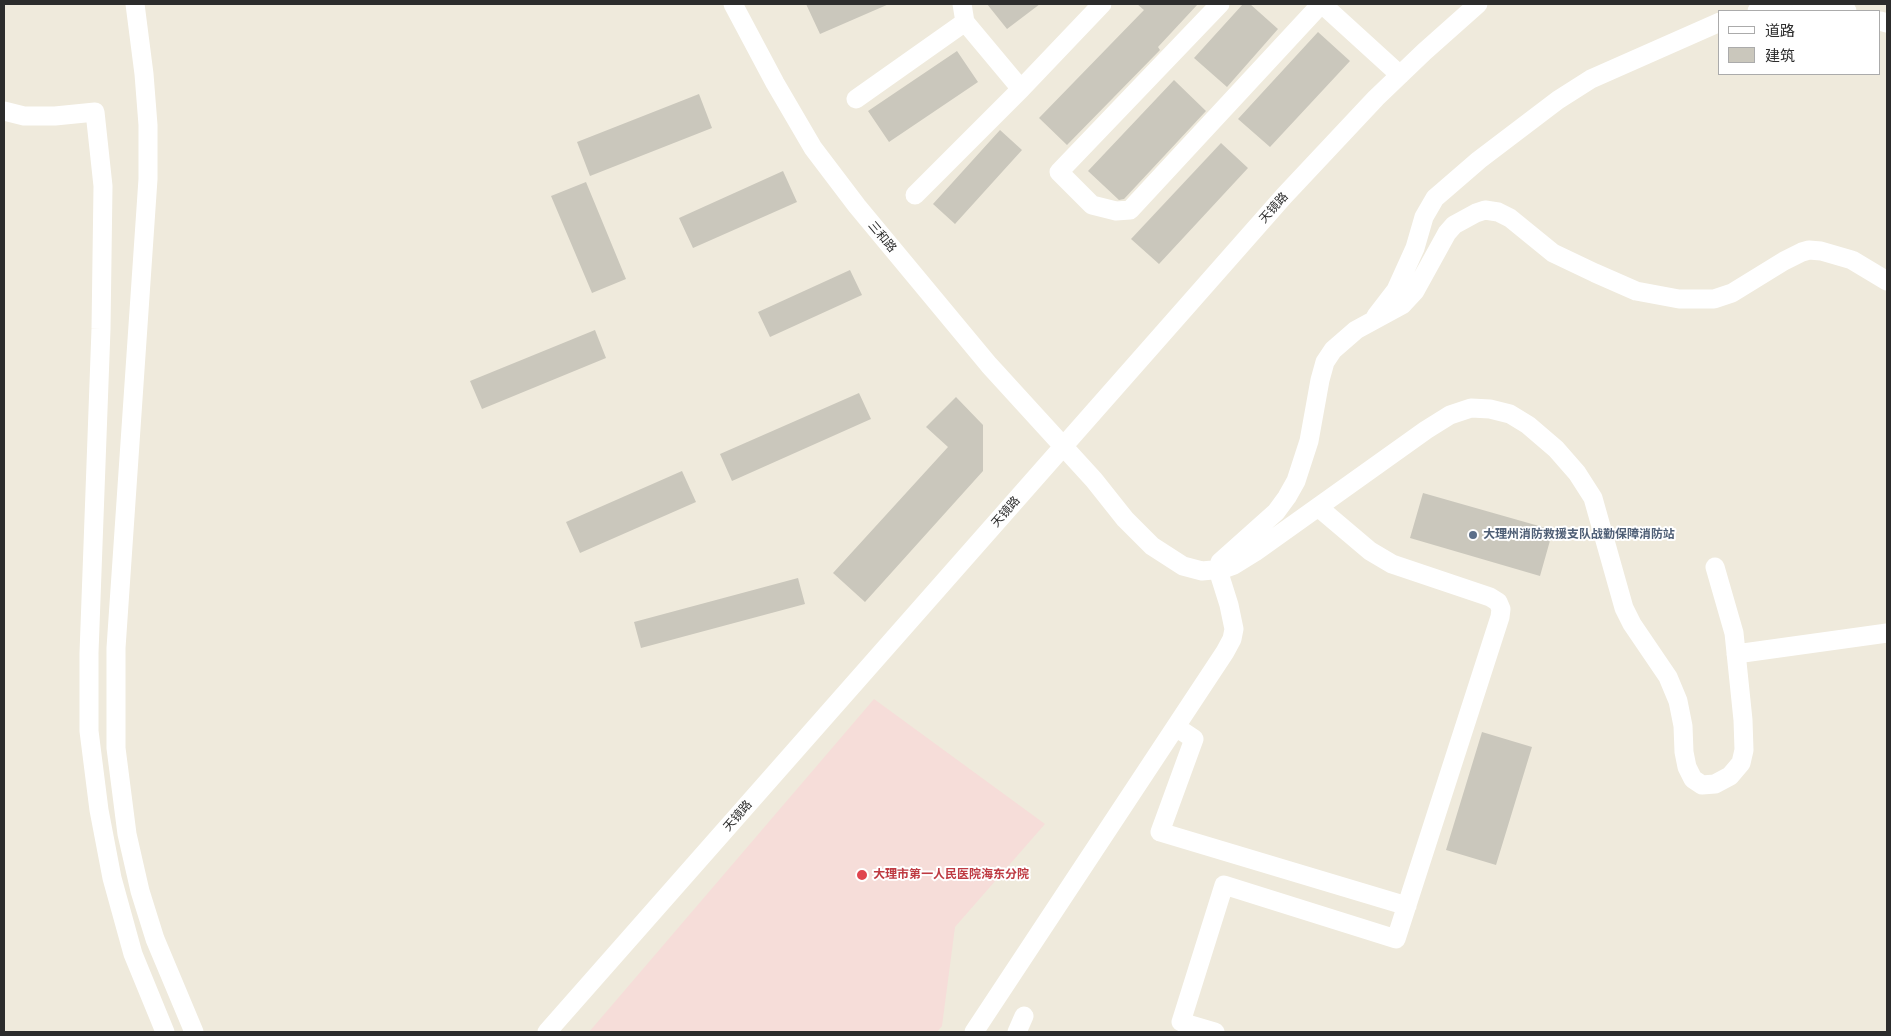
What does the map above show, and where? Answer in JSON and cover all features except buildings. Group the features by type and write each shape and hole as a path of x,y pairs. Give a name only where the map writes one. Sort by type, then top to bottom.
{"street":[{"path":"135,4 148,125 148,179 116,648 116,748 128,834 140,891 154,939 194,1032"},
{"name":"三和路","path":"733,4 775,83 819,156 857,206 989,365 1064,446 1125,519 1152,546 1184,566 1202,571 1218,570"},
{"path":"915,195 1021,89 1102,4"},
{"path":"1220,4 1059,172 1092,205 1116,211 1130,210 1321,4 1400,75"},
{"name":"天镜路","path":"547,1032 1290,189 1400,75 1478,4"},
{"path":"1764,10 1818,6 1841,10"},
{"path":"856,99 964,13 1021,89"},
{"path":"1370,323 1396,290 1415,248 1424,217 1435,198 1495,148 1558,100 1591,79 1718,23"},
{"path":"4,111 24,116 55,116 95,112 103,186 101,329 88,653 89,731 99,810 112,878 136,962 165,1032"},
{"path":"974,1032 1232,639 1233,619 1218,570 1220,562 1276,512 1296,481 1309,441 1325,362 1340,342 1356,330 1402,305 1415,290 1447,233 1454,225 1485,210 1498,212 1510,218 1553,253 1636,291 1679,299 1714,299 1732,293 1784,261 1809,250 1821,251 1852,260 1887,281"},
{"path":"1218,570 1234,565 1248,556 1450,415 1472,408 1490,409 1510,414 1528,425 1556,449 1577,473 1593,498 1624,608 1632,624 1668,677 1678,701 1683,726 1684,752 1687,767 1693,779 1702,785 1715,784 1730,776 1741,763 1744,750 1743,720 1734,633 1716,567"},
{"path":"1215,1032 1181,1022 1224,885 1396,939 1498,625 1501,609 1498,602 1490,597 1392,564 1370,552 1318,507"},
{"path":"1736,654 1887,633"},
{"path":"1176,727 1194,739 1160,832 1407,906"}],"shaded area":[{"name":"大理市第一人民医院海东分院","path":"874,699 1045,824 955,927 942,1026 937,1032 589,1032"}],"place":[{"name":"大理州消防救援支队战勤保障消防站","path":"1473,535"},
{"name":"大理市第一人民医院海东分院","path":"862,875"}]}
